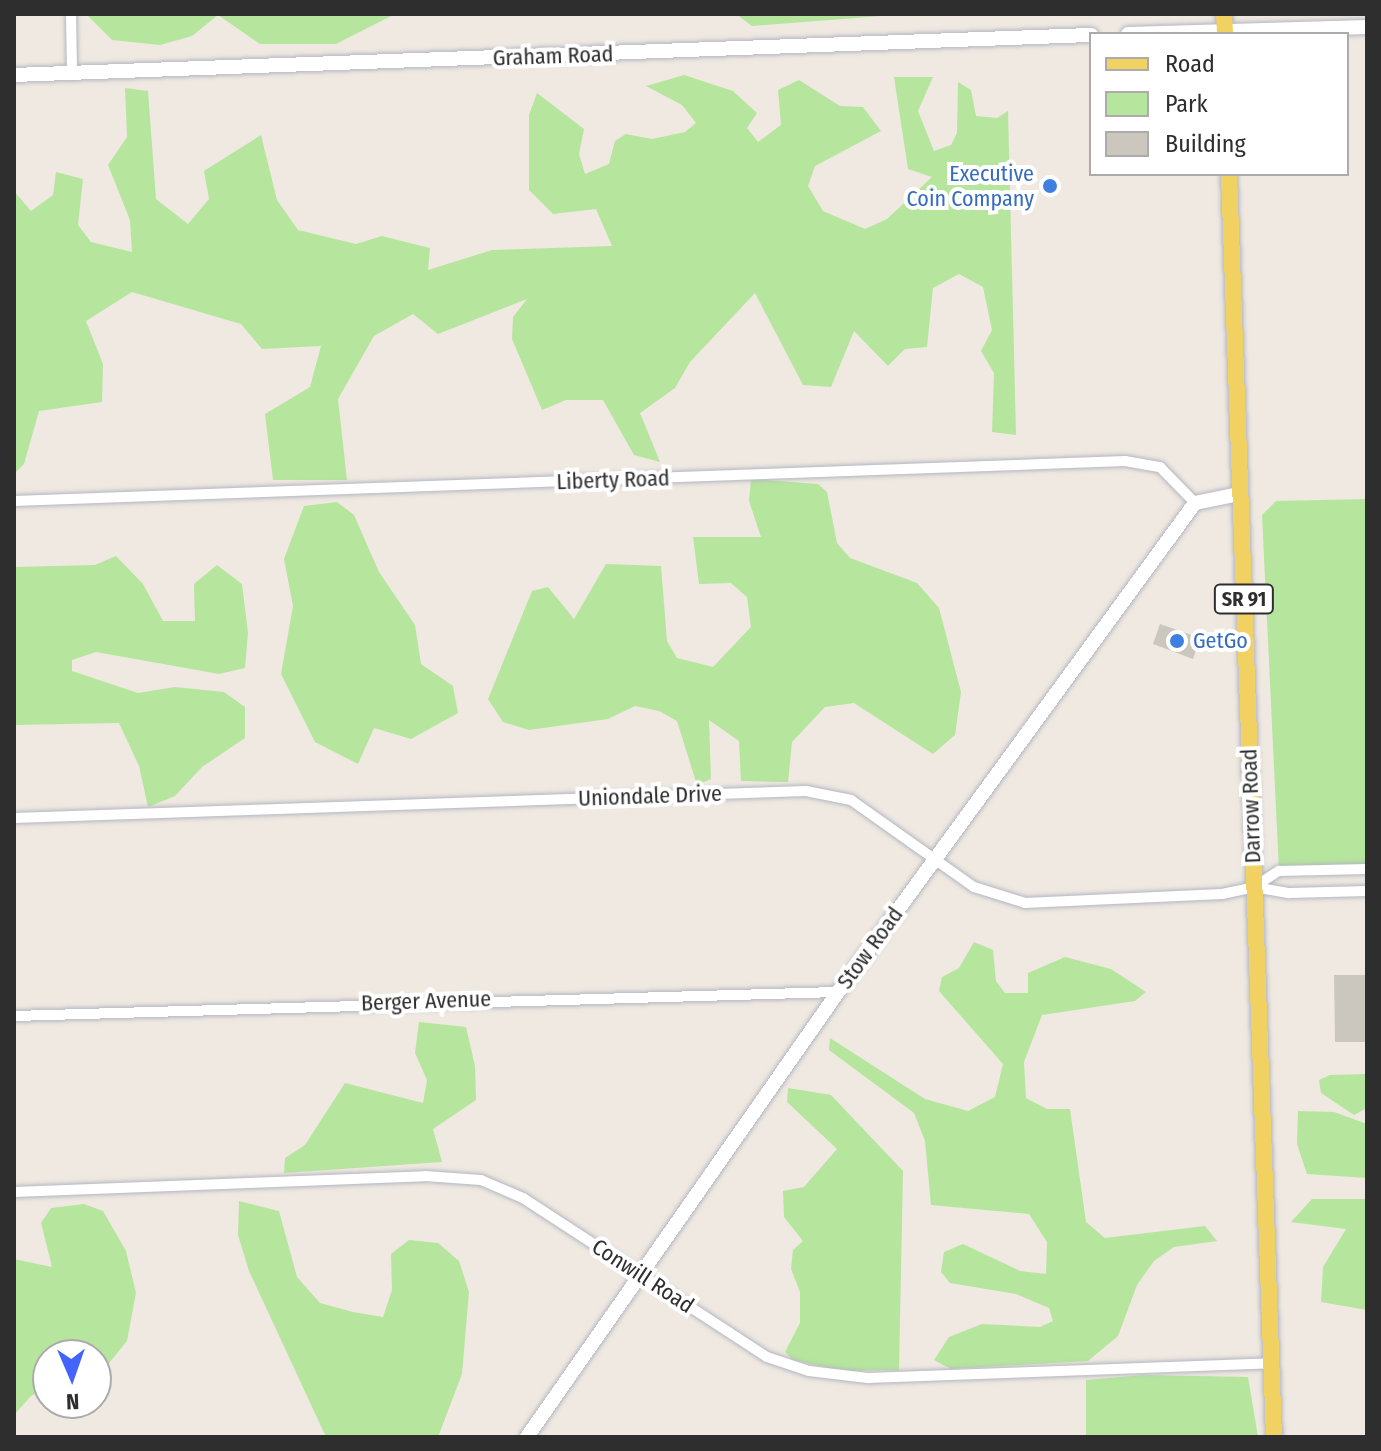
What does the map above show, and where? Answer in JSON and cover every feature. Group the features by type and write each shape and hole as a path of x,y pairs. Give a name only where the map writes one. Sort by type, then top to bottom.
{"main road":[{"path":"1249,32 1367,27"},
{"name":"Graham Road","path":"14,75 1089,35"},
{"name":"Darrow Road","path":"1229,176 1274,1437"},
{"path":"1195,503 1239,494"},
{"name":"Stow Road","path":"527,1437 838,992 1195,503"}],"street":[{"path":"71,14 72,73"},
{"name":"Liberty Road","path":"14,501 1125,461 1160,467 1195,503"},
{"name":"Uniondale Drive","path":"14,818 806,791 851,800 937,857 974,887 1025,903 1254,887"},
{"path":"1254,887 1279,871 1367,869"},
{"path":"1254,887 1289,893 1367,891"},
{"name":"Berger Avenue","path":"14,1016 838,992"},
{"name":"Conwill Road","path":"14,1192 425,1176 481,1180 523,1198 767,1357 828,1375 1272,1363"}],"green space":[{"path":"86,14 395,14 336,44 260,44 218,15 192,36 160,45 112,40"},
{"path":"736,14 907,14 752,26"},
{"path":"684,75 733,91 757,113 747,128 758,142 781,125 778,90 799,80 840,106 863,107 881,131 815,166 808,186 823,211 865,229 887,219 932,177 908,169 894,77 933,77 918,111 934,151 951,145 957,133 958,82 971,90 976,116 997,118 1008,111 1016,435 992,432 994,373 981,351 992,330 983,287 959,274 933,288 927,347 905,349 888,366 854,331 831,387 803,385 755,293 690,362 675,388 640,413 660,462 634,455 603,400 566,400 542,410 512,339 513,317 527,299 438,334 413,314 374,336 338,399 347,480 273,480 265,414 310,387 321,346 262,349 241,324 132,292 86,321 103,364 102,402 39,411 24,464 14,474 14,191 31,211 53,195 56,172 83,179 78,225 91,242 132,252 130,220 108,165 127,137 125,88 148,91 156,199 188,224 209,199 204,171 261,135 277,200 298,230 356,244 382,236 430,248 428,270 492,250 612,246 596,209 553,214 529,190 529,115 537,93 584,129 579,154 585,174 609,164 615,141 626,134 652,139 685,132 696,123 682,105 646,86"},
{"path":"751,479 818,484 827,492 837,543 850,558 917,583 939,608 961,692 955,735 933,754 854,703 825,707 792,742 788,782 741,781 739,741 709,720 711,779 697,785 677,721 659,711 635,706 608,719 529,730 503,722 488,699 532,591 548,587 574,619 606,564 661,566 667,641 677,658 713,667 751,627 747,597 731,583 699,584 693,537 761,537 749,501"},
{"path":"1367,499 1367,869 1279,871 1262,515 1276,501"},
{"path":"337,502 354,515 379,572 415,625 421,664 453,686 458,713 411,739 374,728 358,764 315,742 281,674 293,606 284,559 304,506"},
{"path":"116,556 143,584 163,621 195,621 194,584 217,565 242,584 248,633 245,668 219,674 96,652 72,660 72,671 138,693 175,687 224,692 245,707 245,738 202,767 175,796 148,807 139,766 119,723 14,725 14,567 95,565"},
{"path":"974,942 993,950 996,981 1005,993 1028,993 1028,973 1065,957 1111,969 1146,992 1135,1001 1042,1015 1024,1062 1026,1098 1047,1109 1070,1109 1086,1222 1105,1238 1205,1226 1217,1241 1174,1247 1154,1261 1137,1285 1118,1336 1088,1361 951,1369 934,1360 949,1337 982,1324 1040,1327 1053,1321 1049,1308 1016,1294 950,1283 941,1272 944,1252 963,1244 1020,1271 1046,1274 1047,1242 1029,1214 931,1205 925,1141 914,1113 829,1050 830,1038 925,1099 968,1111 995,1097 1003,1064 939,991 942,977 959,968"},
{"path":"419,1022 466,1027 475,1066 476,1100 433,1129 442,1162 284,1173 285,1158 305,1145 345,1083 423,1103 427,1080 415,1053"},
{"path":"1367,1074 1367,1108 1354,1115 1321,1093 1319,1080 1330,1075"},
{"path":"788,1088 831,1095 903,1171 899,1370 841,1371 793,1360 785,1352 800,1323 800,1292 791,1269 793,1250 803,1241 784,1217 783,1191 804,1187 837,1149 787,1102"},
{"path":"1298,1111 1334,1112 1367,1124 1367,1178 1307,1174 1297,1144"},
{"path":"1312,1199 1367,1199 1367,1310 1321,1302 1323,1267 1346,1229 1291,1222"},
{"path":"239,1201 279,1211 297,1277 320,1303 353,1312 383,1317 392,1290 391,1254 409,1240 438,1243 459,1261 469,1292 462,1374 438,1437 326,1437 249,1271 238,1235"},
{"path":"84,1204 103,1211 126,1251 136,1293 127,1341 112,1359 112,1339 32,1339 32,1395 14,1415 14,1259 52,1267 41,1223 51,1208"},
{"path":"1144,1375 1248,1377 1258,1437 1086,1437 1086,1380"}],"building":[{"name":"GetGo","path":"1160,624 1200,638 1193,659 1153,644"},
{"path":"1334,975 1367,975 1367,1042 1335,1042"}],"place":[{"name":"Executive Coin Company","path":"1050,186"},
{"name":"GetGo","path":"1177,641"}]}
